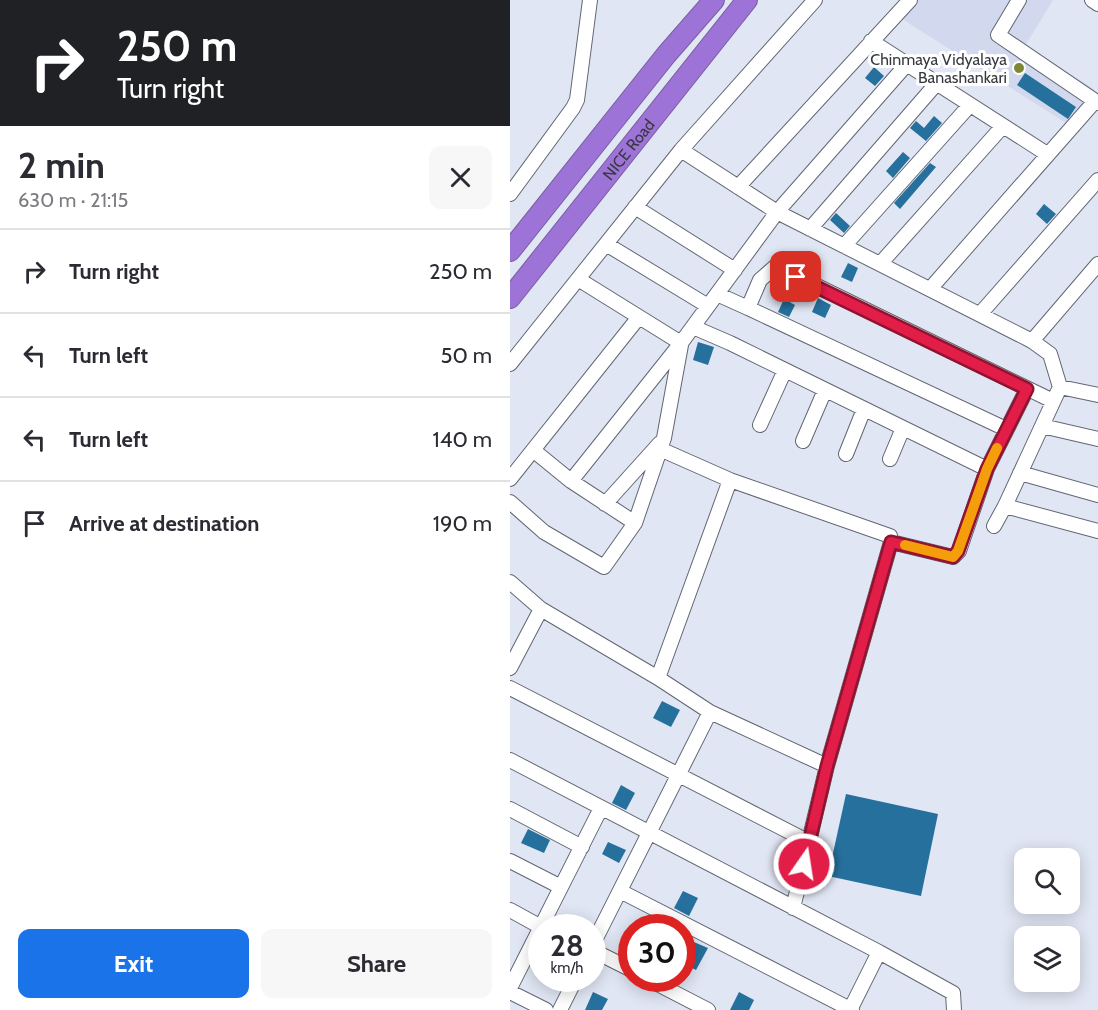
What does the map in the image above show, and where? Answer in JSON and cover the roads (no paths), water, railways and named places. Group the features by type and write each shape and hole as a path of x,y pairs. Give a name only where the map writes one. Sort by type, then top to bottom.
{"highway":[{"name":"NICE Road","path":"510,251 666,56 714,0"},
{"name":"NICE Road","path":"510,298 747,0"}],"street":[{"path":"510,194 573,108 577,99 590,0"},
{"path":"510,364 681,150 815,0"},
{"path":"738,187 910,0"},
{"path":"930,290 1047,154 1096,102 998,34 1019,0"},
{"path":"1092,0 1098,4"},
{"path":"872,41 1047,154"},
{"path":"571,482 681,343 777,212 907,64"},
{"path":"810,229 937,83"},
{"path":"844,246 970,105"},
{"path":"880,264 1003,126"},
{"path":"681,150 777,212 1032,341 1050,354 1060,387 994,525"},
{"path":"980,314 1098,180"},
{"path":"635,207 735,270"},
{"path":"606,244 708,306"},
{"path":"1032,341 1098,264"},
{"path":"748,308 760,280 776,266 1053,401"},
{"path":"578,279 681,343"},
{"path":"717,294 1006,429"},
{"path":"510,479 639,317"},
{"path":"693,327 987,469"},
{"path":"510,502 544,532 604,567 635,523 662,444 681,343"},
{"path":"760,425 785,370"},
{"path":"1060,387 1098,395"},
{"path":"891,542 953,557 958,551 987,469 1027,389"},
{"path":"803,441 825,390"},
{"path":"846,454 864,409"},
{"path":"1042,426 1098,439"},
{"path":"890,459 903,428"},
{"path":"662,444 730,480 890,536 891,542 827,766 793,908"},
{"path":"605,504 662,444"},
{"path":"533,450 571,482 635,523"},
{"path":"1020,473 1098,495"},
{"path":"658,678 730,480"},
{"path":"1005,506 1098,531"},
{"path":"510,582 541,609 658,678 710,712 827,766"},
{"path":"510,668 541,609"},
{"path":"510,688 809,842"},
{"path":"606,920 710,712"},
{"path":"510,760 879,952 953,993 954,1010"},
{"path":"548,914 602,808"},
{"path":"510,809 582,847"},
{"path":"510,861 561,887"},
{"path":"620,891 851,1010 879,952"},
{"path":"510,910 528,920"},
{"path":"528,953 510,990 546,1010"},
{"path":"560,1010 569,992"},
{"path":"673,992 708,1010"}],"place":[{"name":"Chinmaya Vidyalaya Banashankari","path":"1019,68"}]}
